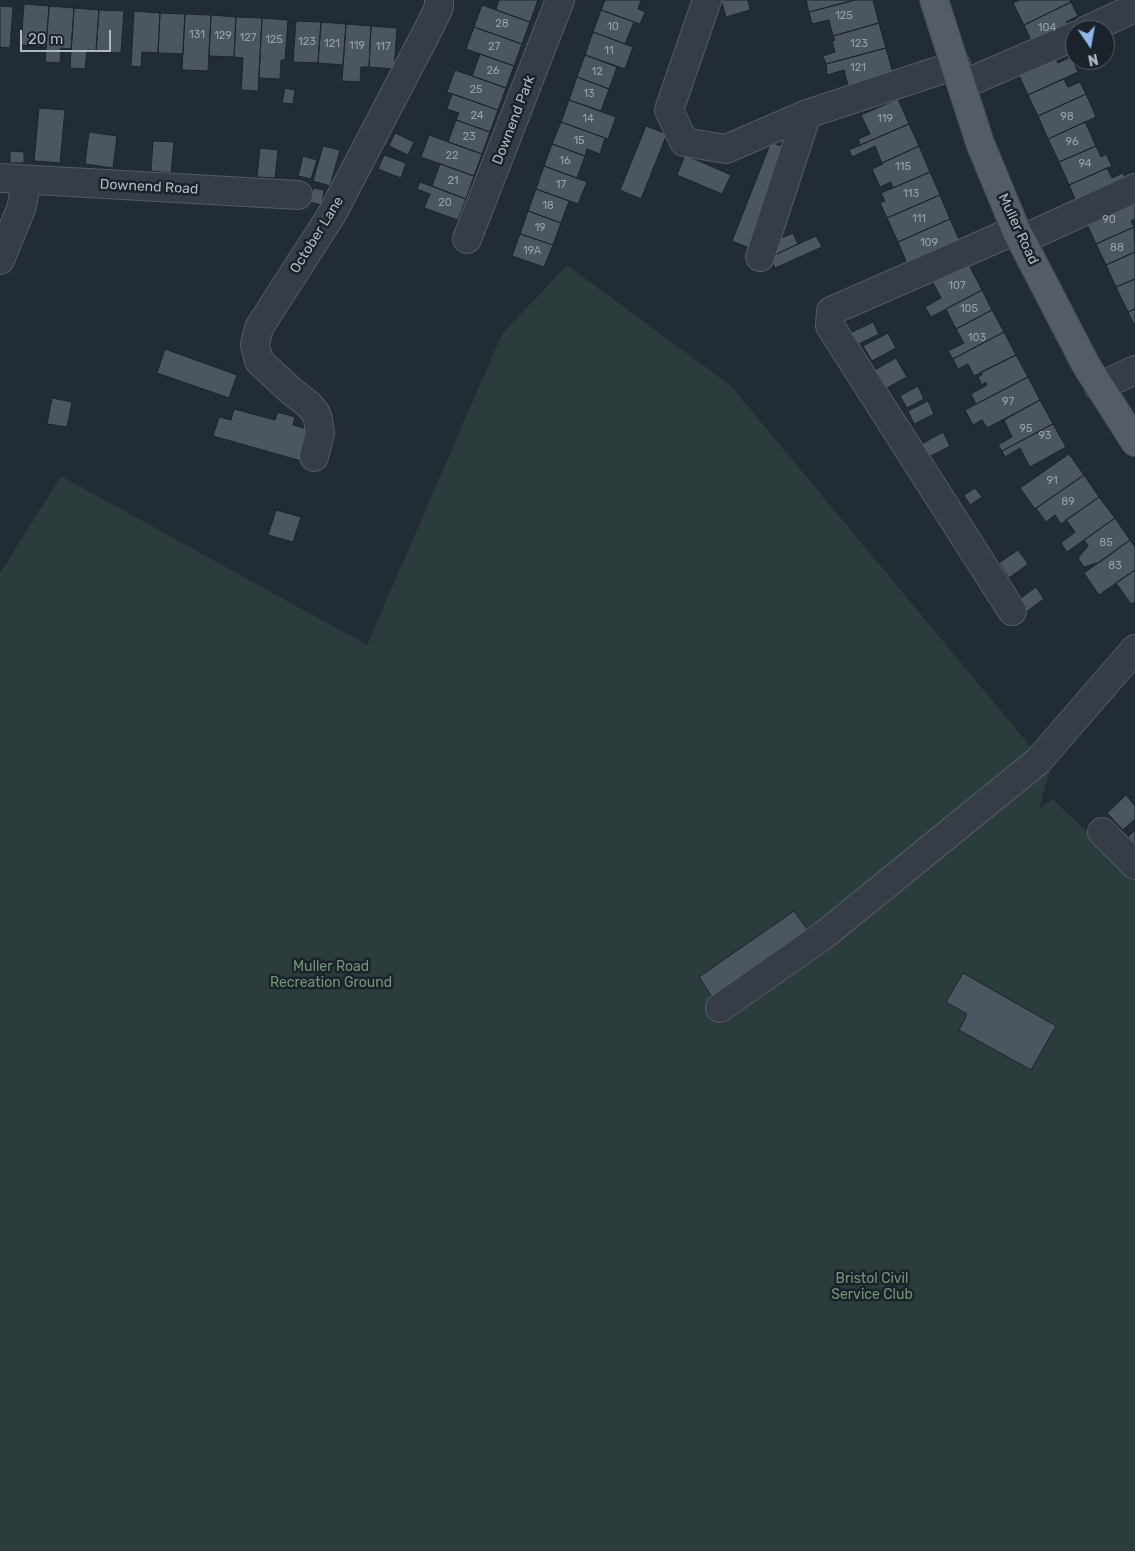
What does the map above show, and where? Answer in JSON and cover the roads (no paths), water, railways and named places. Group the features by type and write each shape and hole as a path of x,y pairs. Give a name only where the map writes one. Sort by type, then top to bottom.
{"main road":[{"name":"Muller Road","path":"934,0 980,143 1018,235 1086,365 1135,442"}],"street":[{"name":"October Lane","path":"314,456 320,433 318,420 308,404 259,361 255,345 257,335 260,326 332,214 430,26 439,0"},
{"name":"Downend Park","path":"467,239 560,0"},
{"path":"707,0 668,110 684,142 726,148 807,114 959,75 1065,39"},
{"path":"1109,20 1135,8"},
{"path":"760,257 807,114"},
{"path":"0,260 21,209 24,195 12,179"},
{"name":"Downend Road","path":"12,179 298,196"},
{"path":"1012,611 830,326 831,312 1135,188"},
{"path":"1099,386 1135,370"},
{"path":"720,1008 824,935 1038,761 1135,649"},
{"path":"1102,832 1135,865"}],"park label":[{"name":"Muller Road Recreation Ground","path":"331,976"},
{"name":"Bristol Civil Service Club","path":"872,1288"}]}
